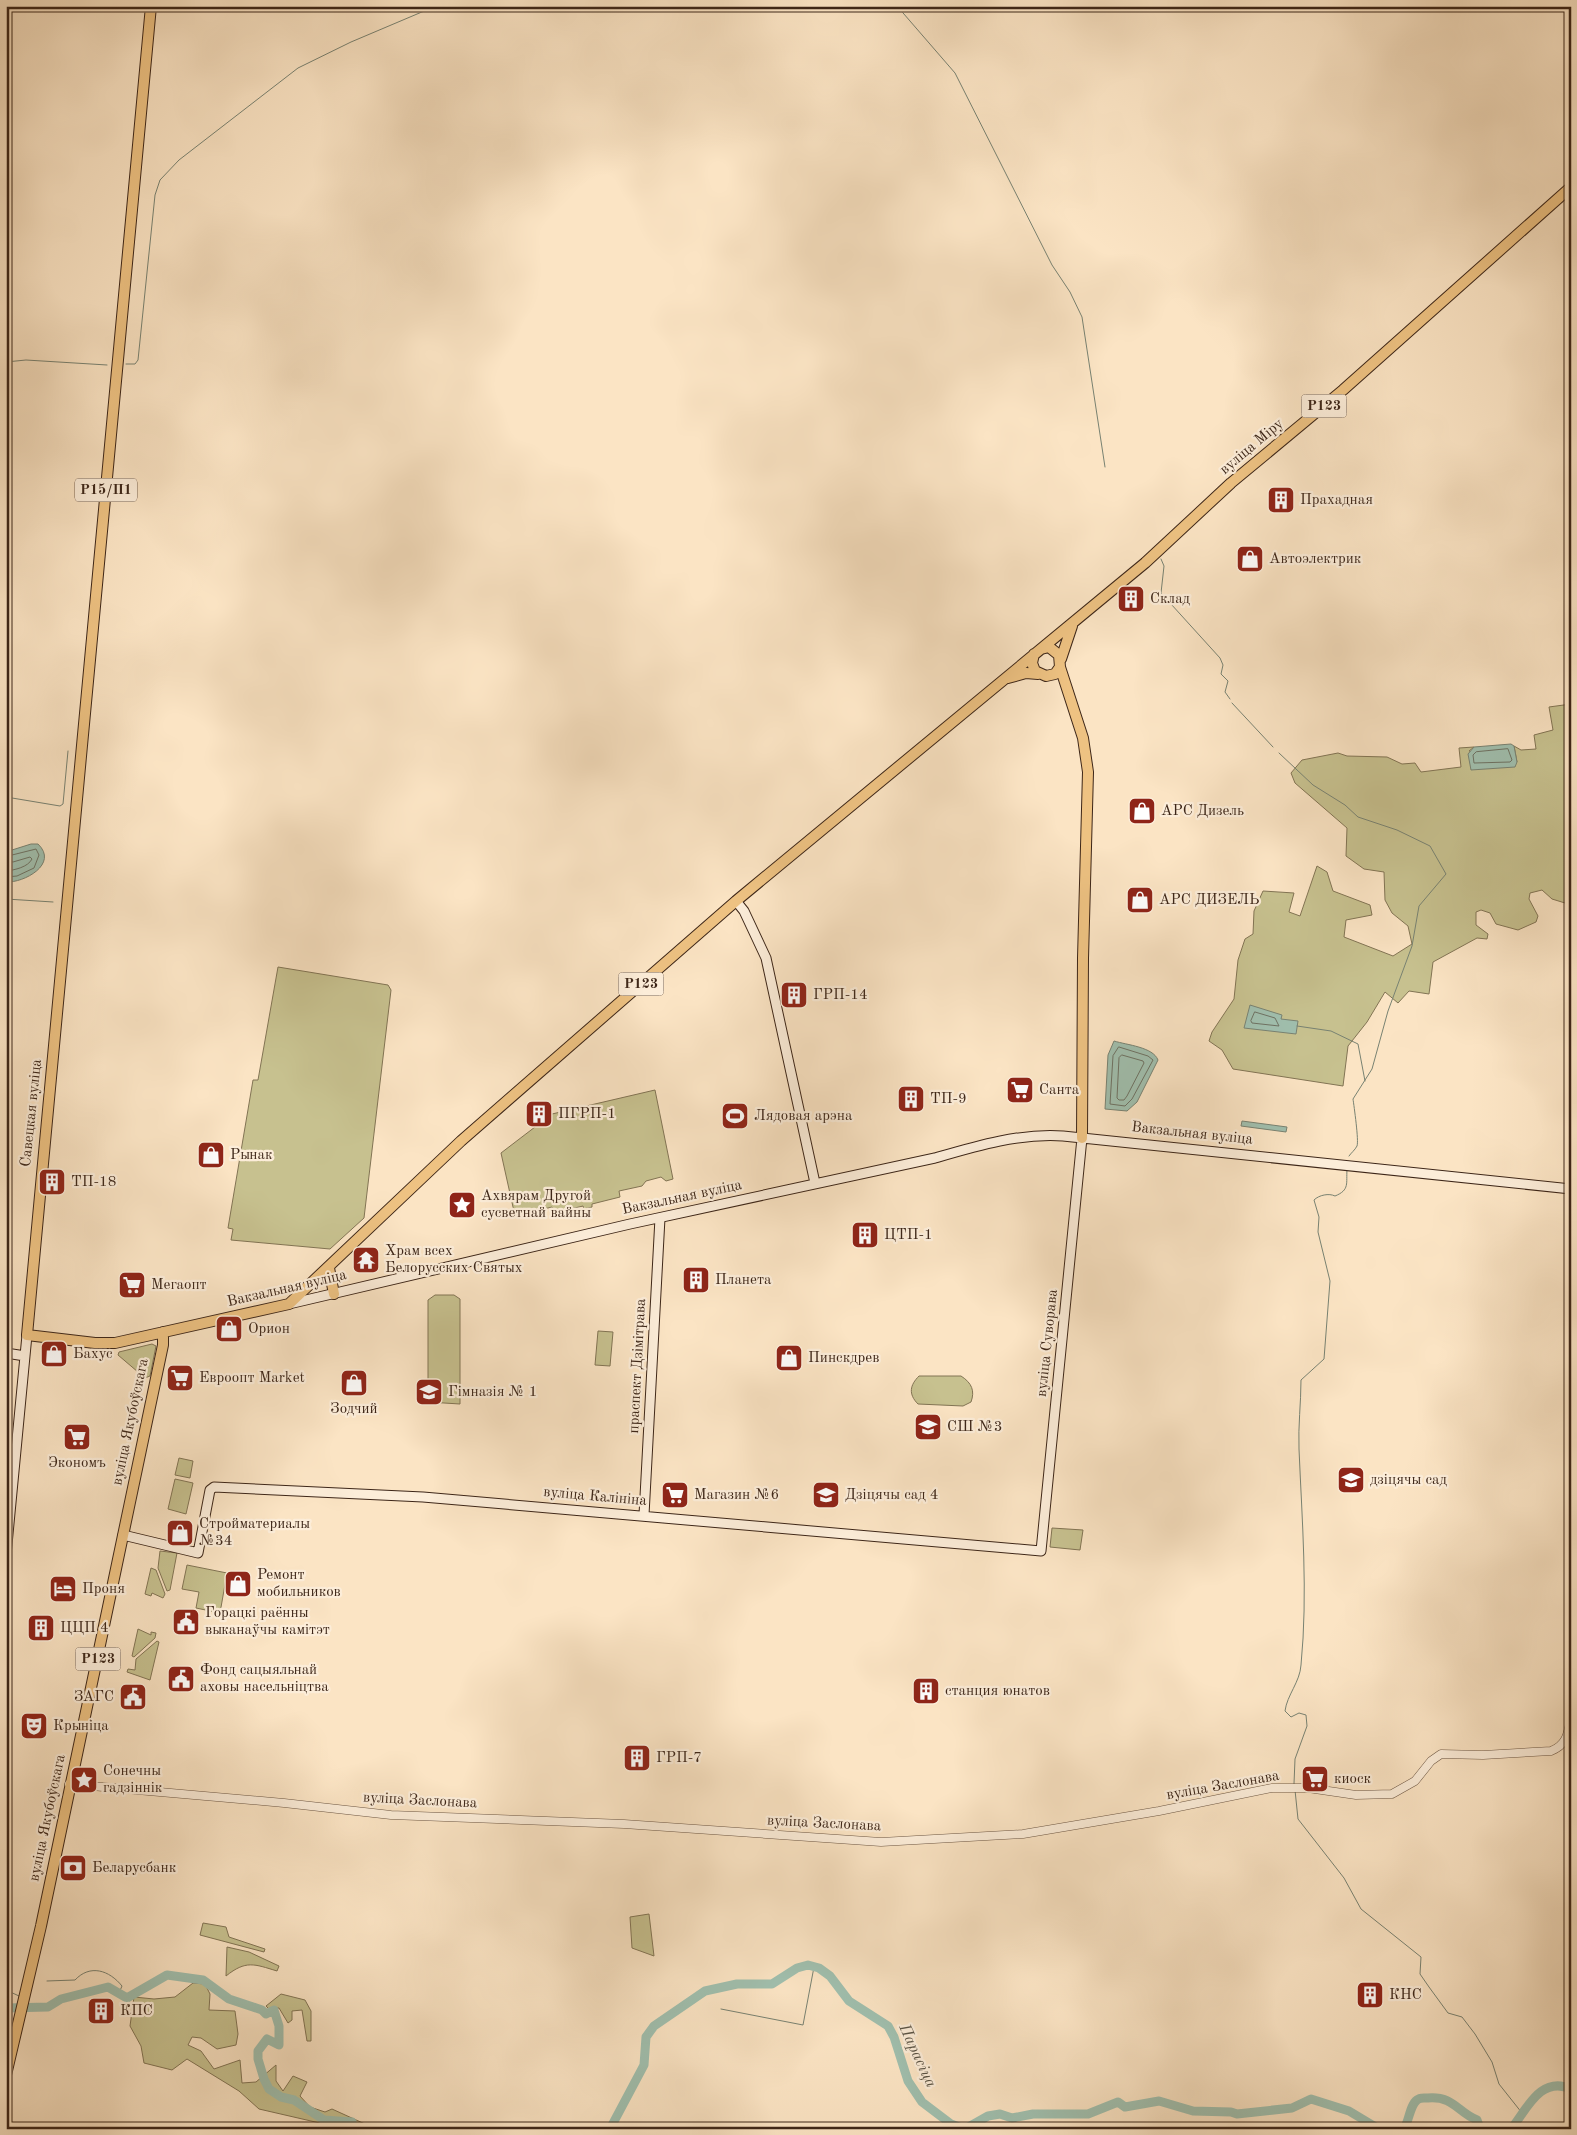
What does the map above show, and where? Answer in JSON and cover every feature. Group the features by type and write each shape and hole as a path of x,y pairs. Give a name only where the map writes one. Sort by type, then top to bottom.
{"main road":[{"name":"Савецкая вуліца","path":"6,1555 151,6"},
{"name":"вуліца Міру","path":"1038,652 1145,563 1231,483 1343,390 1571,187"},
{"path":"1005,679 1026,673 1055,674 1068,633 1075,620"},
{"path":"1071,703 1032,663 1038,652 1053,649 1060,663 1083,738 1088,772 1083,958 1082,1138"},
{"name":"Р123","path":"289,1304 329,1268 408,1189 461,1141 736,900 1038,652"},
{"path":"736,900 744,910 766,958 815,1183"},
{"name":"Вакзальная вуліца","path":"27,1335 101,1344 115,1343 1006,1140 1051,1135 1571,1189"},
{"name":"вуліца Суворава","path":"1041,1551 1082,1138"},
{"name":"праспект Дзімітрава","path":"644,1515 660,1218"},
{"path":"329,1268 334,1294"},
{"name":"вуліца Якубоўскага","path":"6,2075 20,2018 123,1535 163,1345 163,1332"},
{"path":"6,1353 25,1356"},
{"name":"вуліца Калініна","path":"123,1535 198,1553 210,1490 214,1487 370,1494 644,1515 1041,1551"}],"street":[{"name":"вуліца Заслонава","path":"70,1784 392,1814 627,1824 880,1842 1023,1834 1159,1811 1272,1788 1295,1788 1356,1795 1392,1794 1415,1781 1430,1761 1441,1754 1506,1754 1552,1751 1564,1744 1571,1718"}],"shaded area":[{"path":"1571,704 1571,900 1565,903 1552,899 1542,890 1530,893 1529,899 1538,916 1536,922 1518,930 1496,924 1490,913 1481,910 1476,912 1476,925 1488,934 1487,939 1477,938 1433,962 1429,994 1409,991 1398,1003 1385,992 1367,1022 1348,1046 1343,1086 1233,1069 1222,1050 1209,1041 1212,1032 1234,999 1238,960 1245,939 1253,934 1254,911 1263,891 1294,893 1289,912 1300,916 1317,866 1327,872 1333,891 1370,905 1372,915 1346,920 1344,937 1393,956 1412,944 1408,926 1392,913 1385,900 1384,872 1364,869 1346,856 1347,828 1295,783 1291,773 1302,760 1338,753 1347,756 1387,757 1402,764 1415,763 1421,772 1461,767 1459,748 1474,747 1469,751 1517,762 1514,746 1521,750 1536,749 1534,735 1553,730 1549,707"},
{"path":"278,967 388,985 391,990 364,1218 330,1249 231,1240 233,1229 228,1228 253,1080 258,1080"},
{"path":"655,1090 673,1179 666,1181 661,1177 646,1181 642,1186 619,1191 620,1197 592,1204 592,1207 584,1209 583,1206 554,1213 552,1207 515,1216 501,1153 552,1114"},
{"path":"435,1295 454,1295 460,1299 460,1404 428,1402 428,1300"},
{"path":"598,1331 613,1332 610,1366 595,1365"},
{"path":"152,1344 156,1346 150,1376 145,1378 118,1355 119,1352"},
{"path":"919,1376 961,1376 968,1381 972,1388 971,1402 963,1406 918,1404 911,1390"},
{"path":"179,1458 193,1461 190,1478 175,1475"},
{"path":"175,1479 193,1483 186,1514 168,1509"},
{"path":"1052,1528 1083,1530 1080,1550 1050,1547"},
{"path":"160,1551 177,1553 170,1590 167,1591 158,1568"},
{"path":"187,1565 227,1573 220,1613 196,1608 199,1592 182,1589"},
{"path":"151,1568 156,1570 165,1594 163,1598 152,1593 151,1596 145,1594"},
{"path":"138,1629 151,1635 151,1632 156,1633 155,1638 134,1657 132,1656"},
{"path":"157,1641 159,1642 150,1680 127,1672 128,1669 135,1670 136,1659"},
{"path":"649,1914 654,1956 632,1948 630,1917"},
{"path":"203,1923 226,1927 229,1937 265,1949 264,1952 200,1935"},
{"path":"227,1947 249,1952 279,1966 277,1971 250,1965 239,1967 226,1976"},
{"path":"193,1983 205,1984 210,1994 209,2010 235,2011 238,2034 236,2045 217,2049 201,2038 192,2037 188,2045 201,2051 214,2069 240,2060 242,2083 256,2082 276,2065 276,2081 283,2091 293,2076 307,2082 300,2096 310,2107 325,2112 332,2109 376,2129 346,2129 337,2122 324,2124 259,2109 239,2091 187,2059 172,2070 144,2063 141,2046 130,2026 134,1997 154,1999 175,1997"},
{"path":"281,1994 305,2000 311,2011 311,2041 307,2041 302,2010 292,2011 292,2020 288,2023 279,2008 269,2009 266,2006"}],"water":[{"path":"1511,744 1514,746 1517,762 1515,767 1471,770 1468,754 1474,747"},
{"path":"31,844 38,844 43,851 44,859 42,865 30,876 6,882 6,848 12,850"},
{"path":"1250,1005 1282,1015 1281,1019 1298,1021 1296,1034 1244,1028"},
{"path":"1114,1041 1145,1049 1151,1052 1158,1060 1137,1102 1127,1111 1105,1109 1108,1055"},
{"path":"1242,1121 1287,1127 1286,1132 1241,1126"}],"waterway":[{"path":"126,364 135,364 138,360 155,195 160,180 179,160 298,68 351,42 436,6"},
{"path":"897,6 955,73 1052,265 1070,292 1082,317 1105,467"},
{"path":"6,362 26,360 107,365"},
{"path":"1161,559 1164,566 1161,593 1220,658 1223,665 1221,674 1228,681 1225,692 1230,699"},
{"path":"1232,703 1273,747"},
{"path":"6,797 60,806 63,804 68,751"},
{"path":"1279,753 1313,785 1345,805 1358,817 1397,830 1430,846 1446,874 1419,906 1412,946 1388,1011 1372,1069 1353,1099 1357,1146 1349,1156"},
{"path":"6,899 53,902"},
{"path":"1297,1026 1331,1031 1358,1044 1365,1081"},
{"path":"1294,1784 1295,1759 1307,1726 1306,1715 1299,1713 1291,1717 1285,1711 1300,1671 1303,1638 1304,1557 1299,1440 1301,1380 1324,1359 1330,1281 1318,1232 1319,1217 1314,1200 1324,1195 1335,1196 1340,1194 1346,1186 1347,1170"},
{"path":"1295,1790 1298,1819 1344,1878 1361,1909 1421,1957 1420,1974 1448,2013 1462,2017 1475,2034 1492,2062 1499,2084 1522,2113"},
{"name":"Парасіца","path":"610,2129 644,2065 646,2037 654,2026 705,1991 737,1984 772,1984 797,1968 808,1965 819,1968 830,1976 849,2001 888,2026 894,2037 908,2081 922,2102 951,2124 964,2129"},
{"path":"721,2009 803,2025 814,1967"},
{"path":"47,1981 75,1980 87,1972 99,1971 117,1980 122,1986 119,1993"},
{"path":"6,2008 48,2007 61,1999 108,1987 127,1998 167,1975 203,1980 229,1999 262,2010 266,2014 274,2010 279,2026 279,2045 267,2039 258,2051 258,2059 269,2089 281,2097 294,2100 324,2120 352,2122 354,2129"},
{"path":"6,1990 19,1996"},
{"path":"27,2004 31,2008"},
{"name":"Проня","path":"1511,2129 1528,2105 1542,2091 1560,2086 1571,2089"},
{"name":"Парасіца","path":"1404,2129 1411,2109 1415,2102 1421,2098 1437,2098 1450,2102 1477,2120 1480,2129"},
{"name":"Парасіца","path":"965,2129 988,2116 1000,2114 1012,2118 1033,2114 1088,2114 1118,2102 1125,2107 1159,2101 1193,2111 1231,2112 1237,2114 1292,2108 1311,2099 1349,2111 1379,2129"}],"place":[{"name":"Прахадная","path":"1281,500"},
{"name":"Автоэлектрик","path":"1250,559"},
{"name":"Склад","path":"1131,599"},
{"name":"АРС Дизель","path":"1142,811"},
{"name":"АРС ДИЗЕЛЬ","path":"1140,900"},
{"name":"ГРП-14","path":"794,995"},
{"name":"Санта","path":"1020,1090"},
{"name":"ТП-9","path":"911,1099"},
{"name":"ПГРП-1","path":"539,1114"},
{"name":"Лядовая арэна","path":"735,1116"},
{"name":"Рынак","path":"211,1155"},
{"name":"ТП-18","path":"52,1182"},
{"name":"Ахвярам Другой сусветнай вайны","path":"462,1205"},
{"name":"ЦТП-1","path":"865,1235"},
{"name":"Храм всех Белорусских Святых","path":"366,1260"},
{"name":"Планета","path":"696,1280"},
{"name":"Мегаопт","path":"132,1285"},
{"name":"Орион","path":"229,1329"},
{"name":"Бахус","path":"54,1354"},
{"name":"Пинскдрев","path":"789,1358"},
{"name":"Евроопт Market","path":"180,1378"},
{"name":"Зодчий","path":"354,1383"},
{"name":"Гімназія № 1","path":"429,1392"},
{"name":"СШ №3","path":"928,1427"},
{"name":"Экономъ","path":"77,1437"},
{"name":"дзіцячы сад","path":"1351,1480"},
{"name":"Магазин №6","path":"675,1495"},
{"name":"Дзіцячы сад 4","path":"826,1495"},
{"name":"Стройматериалы №34","path":"180,1533"},
{"name":"Ремонт мобильников","path":"238,1584"},
{"name":"Проня","path":"63,1589"},
{"name":"Горацкі раённы выканаўчы камітэт","path":"186,1622"},
{"name":"ЦЦП 4","path":"41,1628"},
{"name":"Фонд сацыяльнай аховы насельніцтва","path":"181,1679"},
{"name":"станция юнатов","path":"926,1691"},
{"name":"ЗАГС","path":"133,1697"},
{"name":"Крыніца","path":"34,1726"},
{"name":"ГРП-7","path":"637,1758"},
{"name":"киоск","path":"1315,1779"},
{"name":"Сонечны гадзіннік","path":"84,1780"},
{"name":"Беларусбанк","path":"73,1868"},
{"name":"КНС","path":"1370,1995"},
{"name":"КПС","path":"101,2011"}]}
